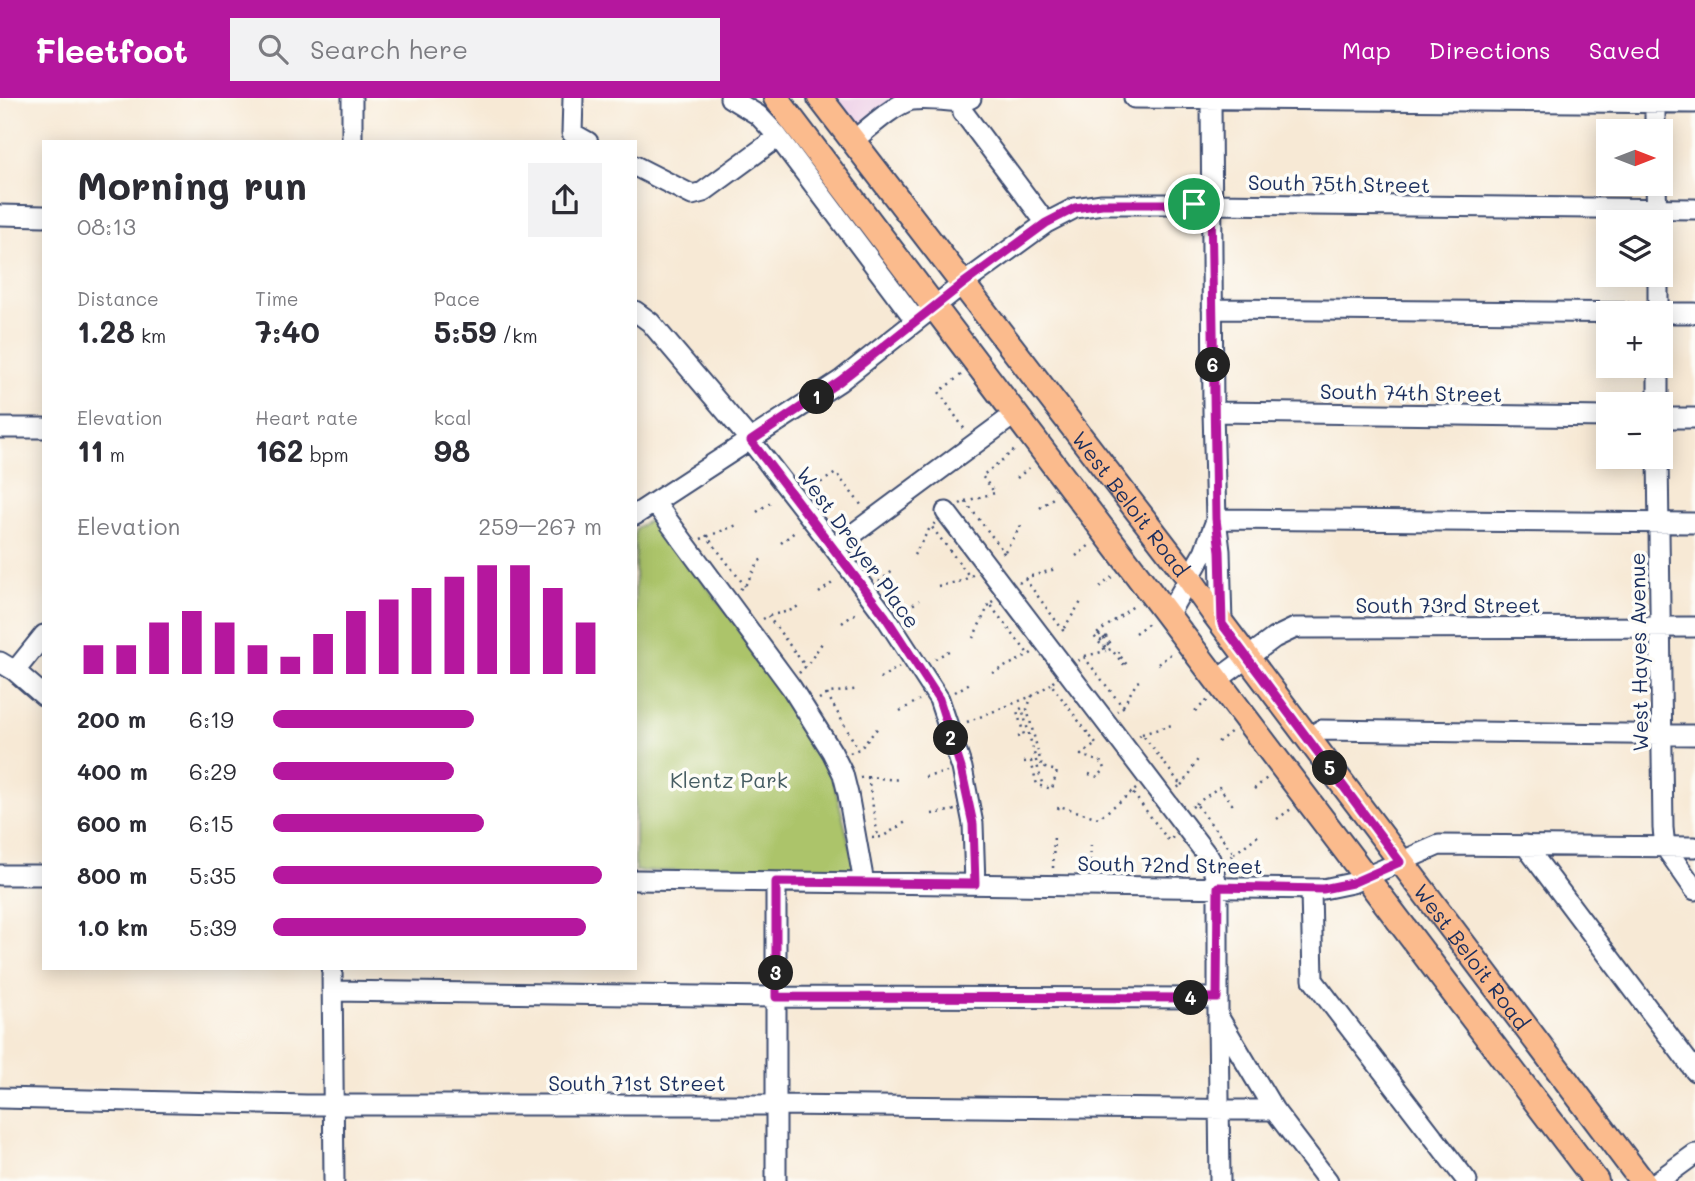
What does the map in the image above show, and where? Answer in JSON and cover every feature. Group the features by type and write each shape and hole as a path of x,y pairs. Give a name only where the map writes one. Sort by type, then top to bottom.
{"main road":[{"name":"West Beloit Road","path":"776,98 925,314 1015,414 1160,618 1214,689 1367,875 1596,1181"},
{"name":"West Beloit Road","path":"820,98 1189,578 1642,1181"}],"street":[{"path":"352,98 352,140"},
{"path":"573,98 572,133 584,140"},
{"name":"West Beloit Road","path":"730,98 758,115 778,137 925,314"},
{"path":"1135,98 1655,100 1695,103"},
{"path":"1211,99 1213,412 1222,624"},
{"path":"853,141 879,120 911,100 967,100 963,112 970,123 1046,223"},
{"path":"1655,100 1656,119"},
{"path":"637,167 692,195 703,192 778,137"},
{"name":"South 75th Street","path":"637,514 840,381 964,283 1046,223 1075,208 1102,204 1211,204 1596,213"},
{"name":"South 75th Street","path":"1673,212 1695,209"},
{"path":"0,215 42,216"},
{"path":"1212,309 1596,312"},
{"path":"637,313 650,322 751,441"},
{"path":"1673,313 1695,313"},
{"name":"South 74th Street","path":"1213,412 1596,417"},
{"path":"834,548 1015,414"},
{"path":"1673,418 1695,418"},
{"path":"0,428 42,428"},
{"name":"West Dreyer Place","path":"751,441 885,616 939,699 961,768 973,824 975,884"},
{"name":"West Hayes Avenue","path":"1658,469 1662,828 1665,847"},
{"path":"655,503 787,681 836,761 845,781 864,883"},
{"path":"946,512 1210,859 1218,887 1220,1181"},
{"path":"1160,618 1204,552 1216,519"},
{"path":"1216,519 1695,523"},
{"name":"South 73rd Street","path":"1214,689 1246,657 1295,628 1695,627"},
{"path":"42,637 8,667 42,694"},
{"path":"1308,738 1321,730 1695,735"},
{"name":"South 72nd Street","path":"637,880 1311,890 1341,887 1439,845 1695,847"},
{"path":"1525,845 1695,1071"},
{"path":"1665,847 1695,890"},
{"path":"0,874 42,875"},
{"path":"776,882 776,1181"},
{"path":"1311,890 1314,980 1467,1181"},
{"path":"332,970 334,1181"},
{"path":"332,991 1218,1007"},
{"path":"1218,1007 1274,1110 1328,1181"},
{"name":"South 71st Street","path":"0,1098 333,1105 776,1105 1274,1110"},
{"path":"1658,1181 1695,1154"}],"path":[{"path":"963,374 939,392 977,443"},
{"path":"965,501 995,493 982,476 1019,447"},
{"path":"1017,478 1033,465"},
{"path":"809,490 836,473 873,519"},
{"path":"1040,508 1056,495"},
{"path":"757,512 773,500"},
{"path":"1004,552 1022,524"},
{"path":"688,548 706,535 737,525"},
{"path":"914,555 930,526"},
{"path":"781,543 796,530"},
{"path":"706,535 745,586"},
{"path":"1076,556 1092,543"},
{"path":"726,598 745,586 759,561 763,559"},
{"path":"879,582 895,569"},
{"path":"1026,579 1056,569"},
{"path":"1100,587 1116,574"},
{"path":"938,586 970,577"},
{"path":"819,593 835,581"},
{"path":"902,613 919,600"},
{"path":"1063,630 1081,602"},
{"path":"973,638 990,603"},
{"path":"1107,651 1094,636 1138,603"},
{"path":"748,628 768,616 799,606"},
{"path":"842,623 859,611"},
{"path":"768,616 806,667"},
{"path":"1135,633 1160,618"},
{"path":"1107,636 1111,644 1109,646 1101,634 1098,636 1107,651"},
{"path":"787,681 806,667 824,640"},
{"path":"935,659 952,649"},
{"path":"1084,657 1111,649 1125,666 1127,665 1120,652"},
{"path":"1158,664 1175,651"},
{"path":"992,673 1029,655"},
{"path":"880,678 899,667"},
{"path":"1123,707 1137,682 1141,680"},
{"path":"953,692 970,683"},
{"path":"967,722 1032,696 1051,684"},
{"path":"804,706 827,694 859,689"},
{"path":"1195,711 1214,689"},
{"path":"827,694 858,749"},
{"path":"1032,696 1027,709 1043,787"},
{"path":"1024,699 1022,708 1042,766 1057,771 1052,789 1037,785 1031,761 1024,762"},
{"path":"900,711 919,700"},
{"path":"1018,737 1024,735 1017,711 1022,708"},
{"path":"1142,734 1175,724"},
{"path":"836,761 858,749 880,725"},
{"path":"1218,742 1234,729"},
{"path":"1089,774 1098,777 1105,769 1103,763 1081,755 1096,744"},
{"path":"1181,785 1189,778 1200,758"},
{"path":"925,776 947,772"},
{"path":"868,776 878,837"},
{"path":"845,781 868,776 901,779"},
{"path":"1254,789 1270,776"},
{"path":"1196,804 1219,787 1232,804 1234,802"},
{"path":"1058,809 1059,806 1099,818 1132,792"},
{"path":"1277,819 1294,807"},
{"path":"932,814 955,810"},
{"path":"857,841 878,837 909,820"},
{"path":"1053,869 1054,833"},
{"path":"1234,854 1259,835"},
{"path":"1090,869 1091,843"}],"shaded area":[{"path":"820,98 902,98 853,140"}],"green space":[{"name":"Klentz Park","path":"653,518 773,670 829,764 857,873 637,871 637,528"}],"route":[{"path":"1102,204 1194,204 1211,204 1213,412 1222,624 1400,862 1341,887 1311,890 1218,887 1217,998 776,997 776,882 975,884 973,824 961,768 939,699 885,616 751,441 840,381 964,283 1046,223 1075,208 1102,204"}]}
